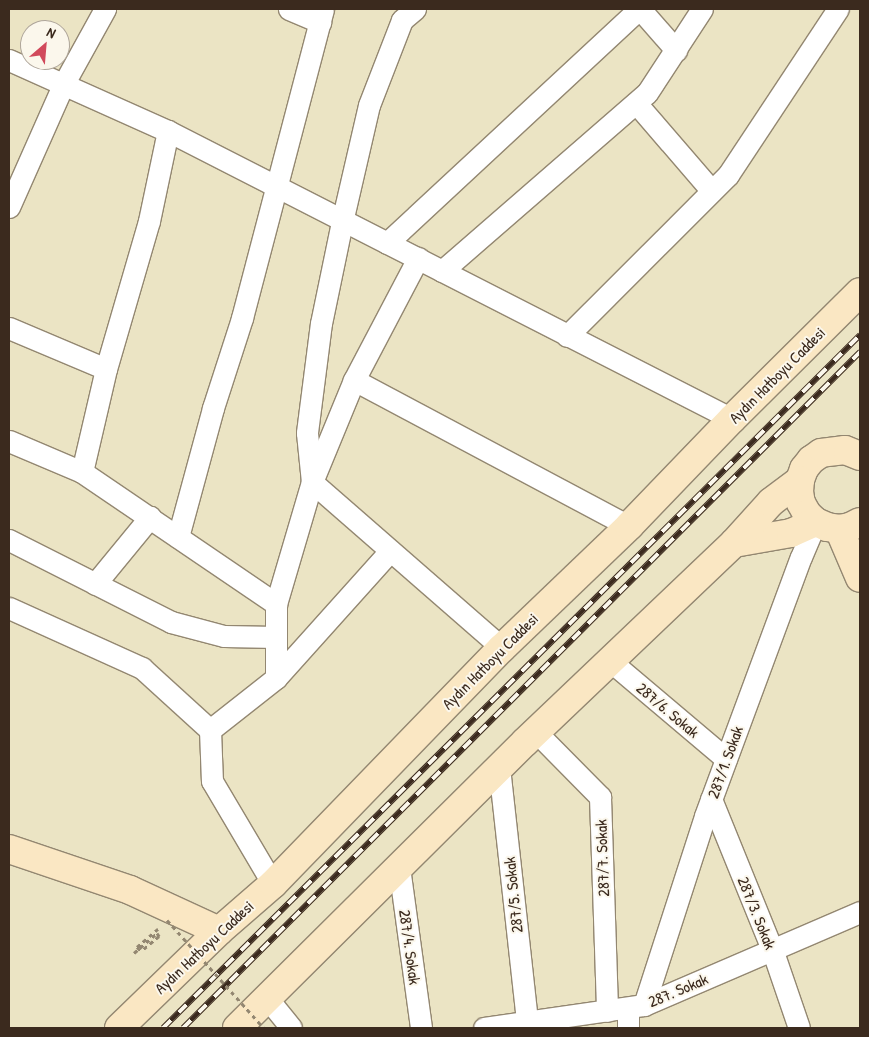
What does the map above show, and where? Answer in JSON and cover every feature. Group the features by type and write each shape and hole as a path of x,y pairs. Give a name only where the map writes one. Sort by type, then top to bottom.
{"street":[{"path":"9,207 63,85 105,9"},
{"path":"178,536 213,408 242,318 322,15 289,9"},
{"path":"415,9 402,20 369,105 342,222 321,323 307,433 312,482 502,648"},
{"path":"387,244 640,9 676,50"},
{"path":"442,271 646,93 702,9"},
{"path":"568,336 728,175 838,9"},
{"path":"9,60 168,131 342,222 418,258 732,418"},
{"path":"636,103 712,191"},
{"path":"82,472 106,369 150,221 168,131"},
{"path":"276,678 276,604 312,482 354,380 418,258"},
{"name":"Aydın Hatboyu Caddesi","path":"119,1028 219,931 273,884 502,648 629,526 732,418 860,292"},
{"path":"9,328 106,369"},
{"path":"354,380 629,526"},
{"path":"9,441 82,472 276,604"},
{"path":"859,454 839,450 822,453 804,469 800,480 801,503 807,514 838,524 860,578"},
{"path":"237,1028 536,731 734,543 770,502 800,480"},
{"path":"95,584 150,518"},
{"path":"734,543 838,524"},
{"name":"287/1. Sokak","path":"627,1013 711,799 801,557 838,524"},
{"path":"9,540 171,622 224,636 276,637"},
{"path":"210,730 276,678 390,551"},
{"path":"9,608 142,668 210,730 212,781 273,884"},
{"name":"287/6. Sokak","path":"610,660 726,759"},
{"name":"287/7. Sokak","path":"536,731 600,796 627,1013"},
{"name":"287/5. Sokak","path":"500,767 527,1022"},
{"name":"287/3. Sokak","path":"711,799 772,949 800,1028"},
{"path":"9,849 130,890 219,931"},
{"name":"287/4. Sokak","path":"400,866 421,1028"},
{"name":"287. Sokak","path":"484,1028 627,1013 860,912"},
{"path":"267,998 291,1028"}],"path":[{"path":"167,920 264,1028"},
{"path":"134,953 158,934 141,951 137,947 162,925"}],"railway":[{"path":"163,1028 860,335"},
{"path":"183,1028 860,352"}]}
